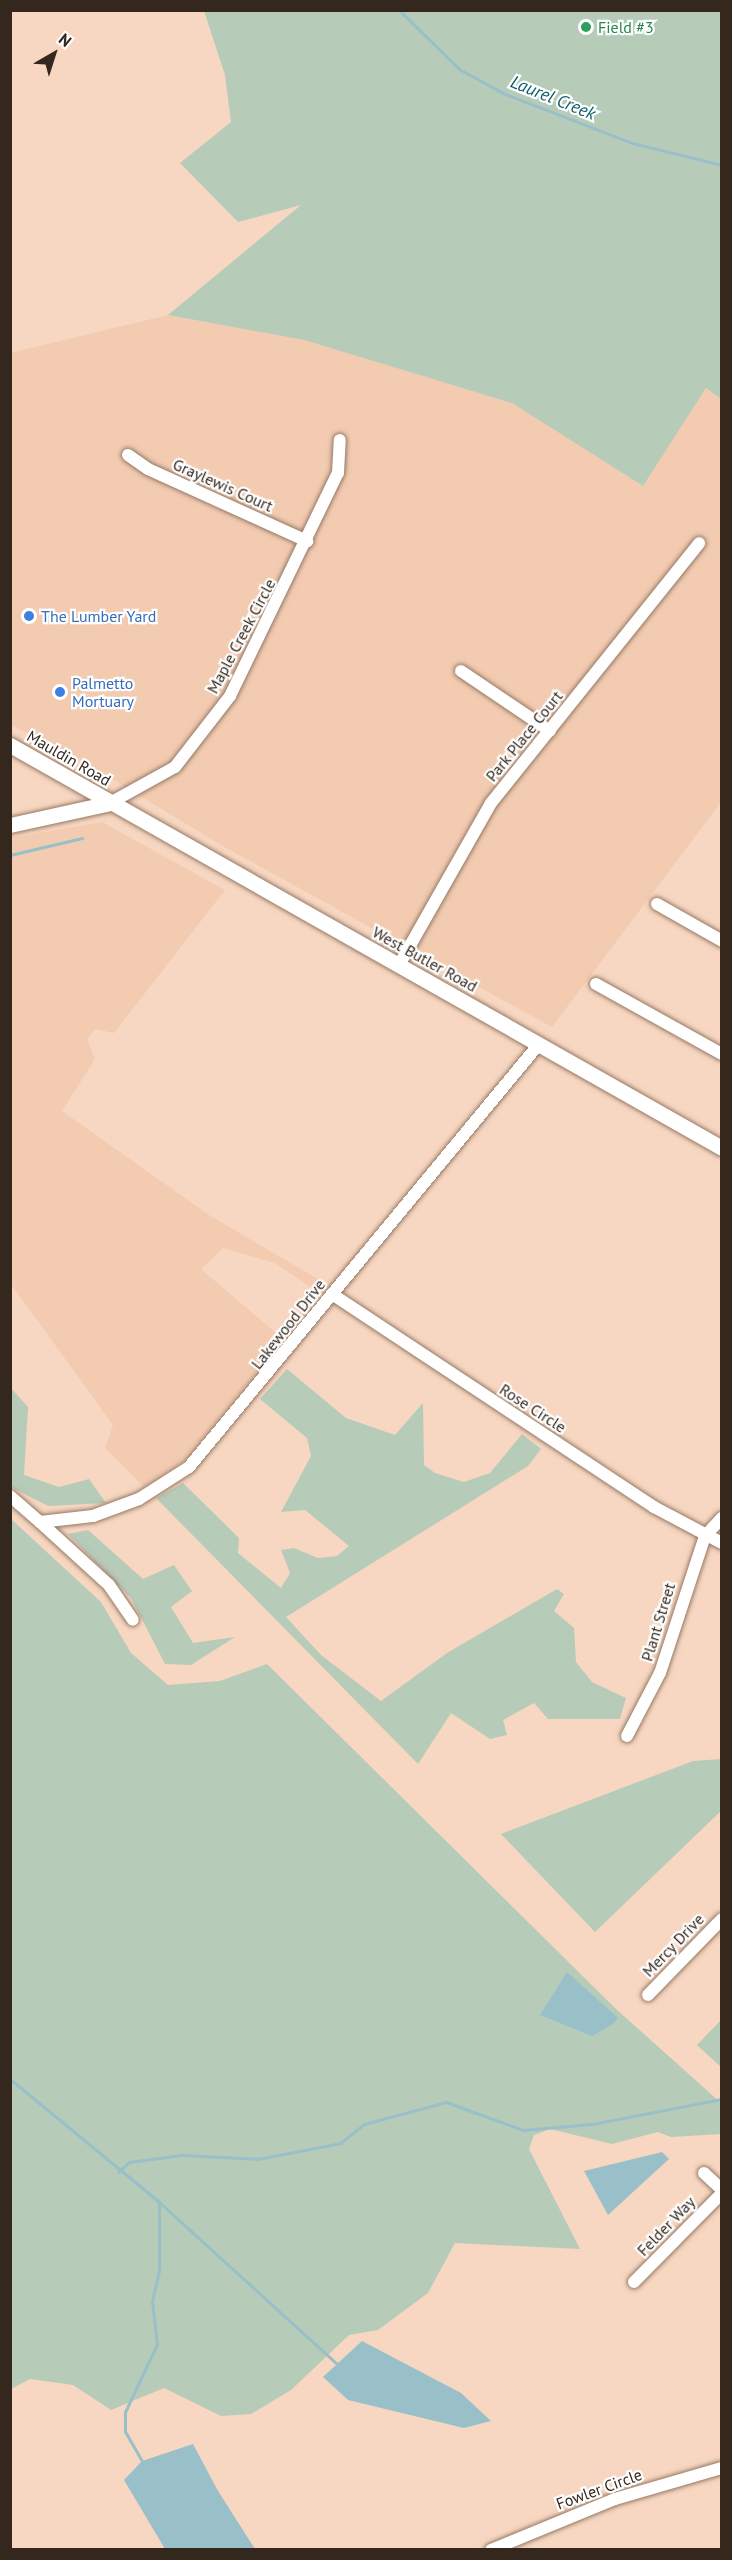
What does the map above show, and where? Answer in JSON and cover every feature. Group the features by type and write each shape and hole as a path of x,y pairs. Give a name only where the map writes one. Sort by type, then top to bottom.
{"main road":[{"name":"Mauldin Road","path":"10,745 110,803"},
{"path":"10,825 110,803"},
{"name":"West Butler Road","path":"110,803 722,1148"}],"street":[{"name":"Maple Creek Circle","path":"110,803 161,777 204,736 245,668 338,473 340,440"},
{"name":"Graylewis Court","path":"128,455 165,478 307,540"},
{"name":"Park Place Court","path":"399,965 466,839 699,543"},
{"path":"461,671 550,730"},
{"path":"657,904 722,941"},
{"path":"596,984 722,1054"},
{"name":"Lakewood Drive","path":"40,1522 118,1508 189,1467 539,1044"},
{"name":"Rose Circle","path":"332,1293 705,1536 722,1543"},
{"path":"10,1496 109,1585 133,1620"},
{"name":"Plant Street","path":"627,1736 660,1673 705,1536 722,1518"},
{"name":"Mercy Drive","path":"648,1995 722,1919"},
{"path":"704,2173 722,2192"},
{"name":"Felder Way","path":"634,2282 722,2192"},
{"name":"Fowler Circle","path":"491,2550 615,2499 722,2468"}],"shaded area":[{"path":"168,315 304,340 512,403 643,486 706,388 721,399 721,802 552,1027 219,844 73,755 11,725 10,353"},
{"path":"102,822 225,890 114,1033 95,1029 87,1039 95,1059 62,1111 209,1215 326,1284 319,1293 275,1263 223,1248 201,1269 283,1339 187,1458 144,1487 105,1448 113,1425 11,1284 11,838"}],"green space":[{"path":"204,11 721,11 721,399 706,388 643,486 512,403 304,340 168,315 301,205 238,222 180,163 231,122 225,75"},
{"path":"287,1369 346,1418 395,1435 423,1403 424,1465 435,1473 464,1482 490,1473 522,1434 541,1449 528,1466 286,1617 321,1655 381,1701 447,1653 557,1589 564,1594 554,1611 574,1628 576,1662 592,1682 626,1698 620,1719 548,1719 534,1703 503,1720 507,1735 490,1739 451,1713 418,1764 156,1498 183,1483 239,1538 238,1553 281,1588 290,1573 281,1550 294,1548 318,1558 337,1556 349,1546 305,1510 281,1512 311,1456 307,1438 260,1399"},
{"path":"10,1387 28,1407 24,1475 59,1487 89,1479 106,1503 48,1506 11,1487"},
{"path":"10,1518 101,1602 131,1653 168,1685 220,1681 267,1664 616,2009 721,2103 721,2134 671,2137 658,2132 612,2144 550,2129 534,2135 529,2149 580,2249 455,2243 428,2293 378,2330 349,2335 291,2390 251,2414 221,2416 164,2388 111,2410 73,2385 30,2379 11,2389"},
{"path":"88,1530 143,1579 174,1565 192,1591 171,1607 193,1643 235,1637 191,1665 165,1664 131,1598 68,1534"},
{"path":"721,1759 721,1811 595,1932 501,1834 693,1761"},
{"path":"721,2020 721,2067 697,2045"}],"water":[{"path":"567,1972 618,2018 613,2024 592,2036 540,2015"},
{"path":"662,2152 669,2159 608,2215 584,2171"},
{"path":"362,2341 461,2393 491,2421 464,2428 348,2400 323,2377"},
{"path":"193,2444 218,2491 255,2549 165,2549 124,2480 142,2461"}],"waterway":[{"name":"Laurel Creek","path":"399,10 459,69 505,94 632,143 722,165"},
{"path":"10,855 82,838"},
{"path":"10,2079 159,2202 336,2363"},
{"path":"118,2172 129,2162 182,2155 258,2159 340,2143 364,2124 446,2102 523,2130 592,2124 722,2099"},
{"path":"142,2461 125,2431 125,2412 157,2344 152,2301 159,2270 159,2202"}],"place":[{"name":"Field #3","path":"586,27"},
{"name":"The Lumber Yard","path":"29,616"},
{"name":"Palmetto Mortuary","path":"60,692"}]}
